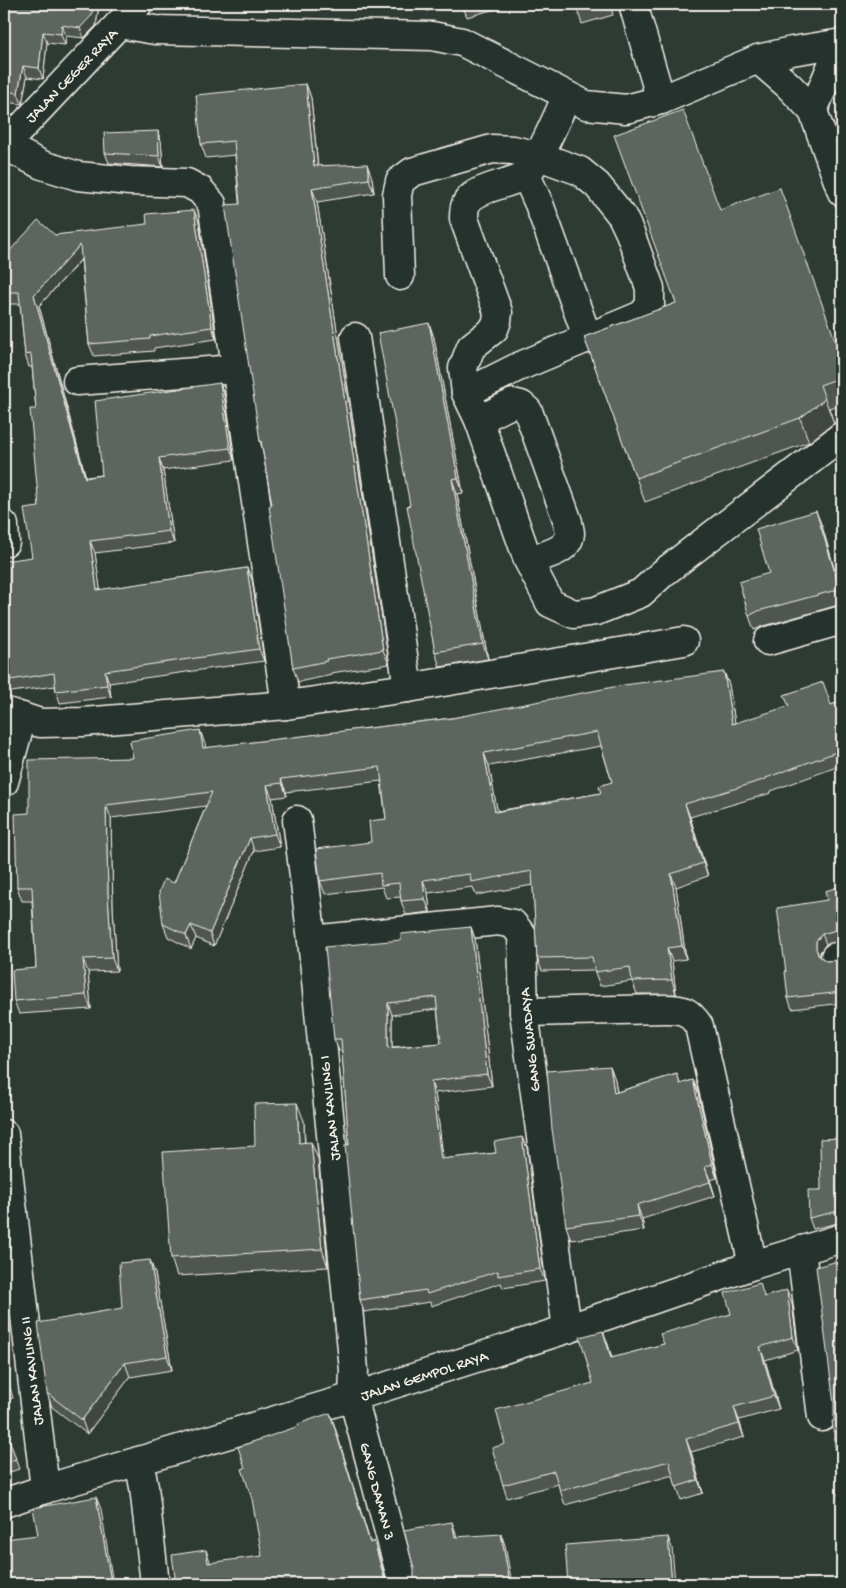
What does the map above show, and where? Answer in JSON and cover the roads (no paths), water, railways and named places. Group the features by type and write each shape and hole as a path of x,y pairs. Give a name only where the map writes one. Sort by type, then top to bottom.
{"street":[{"name":"JALAN CEGER RAYA","path":"4,145 138,4"},
{"path":"634,4 661,100"},
{"path":"119,24 156,30 432,36 462,42 586,106 626,109 661,100 758,59 842,43"},
{"path":"813,111 842,43"},
{"path":"758,59 789,86 813,111 842,192"},
{"path":"567,96 532,165 469,199 465,207 464,219 498,312 494,329 471,346 463,368 466,393 478,420 528,560 550,604 574,614 596,610 641,593 663,573 842,436"},
{"path":"4,145 42,165 78,176 130,182 187,183 200,190 212,204 286,705"},
{"path":"400,276 397,195 400,181 412,172 492,149 513,150 532,165 580,171 597,186 622,216 650,288 650,304 642,315 518,367 466,393"},
{"path":"532,165 539,204 588,339"},
{"path":"355,337 408,688"},
{"path":"77,381 235,369"},
{"path":"478,420 513,403 521,405 528,411 561,503 570,534 566,544 556,551 528,560"},
{"path":"768,641 842,620"},
{"path":"4,782 13,714 40,722 83,722 286,705 408,688 684,641"},
{"name":"JALAN KAVLING I","path":"296,820 312,940 354,1370 353,1397"},
{"name":"GANG SWADAYA","path":"312,940 498,921 513,924 522,935 524,1012 567,1329"},
{"path":"524,1012 679,1009 691,1014 699,1026 753,1264"},
{"name":"JALAN KAVLING II","path":"4,1134 45,1489"},
{"name":"JALAN GEMPOL RAYA","path":"4,1503 353,1397 567,1329 753,1264 842,1238"},
{"path":"801,1250 822,1417"},
{"name":"GANG DAMAN 3","path":"353,1397 403,1584"},
{"path":"139,1461 144,1487 155,1584"}]}
